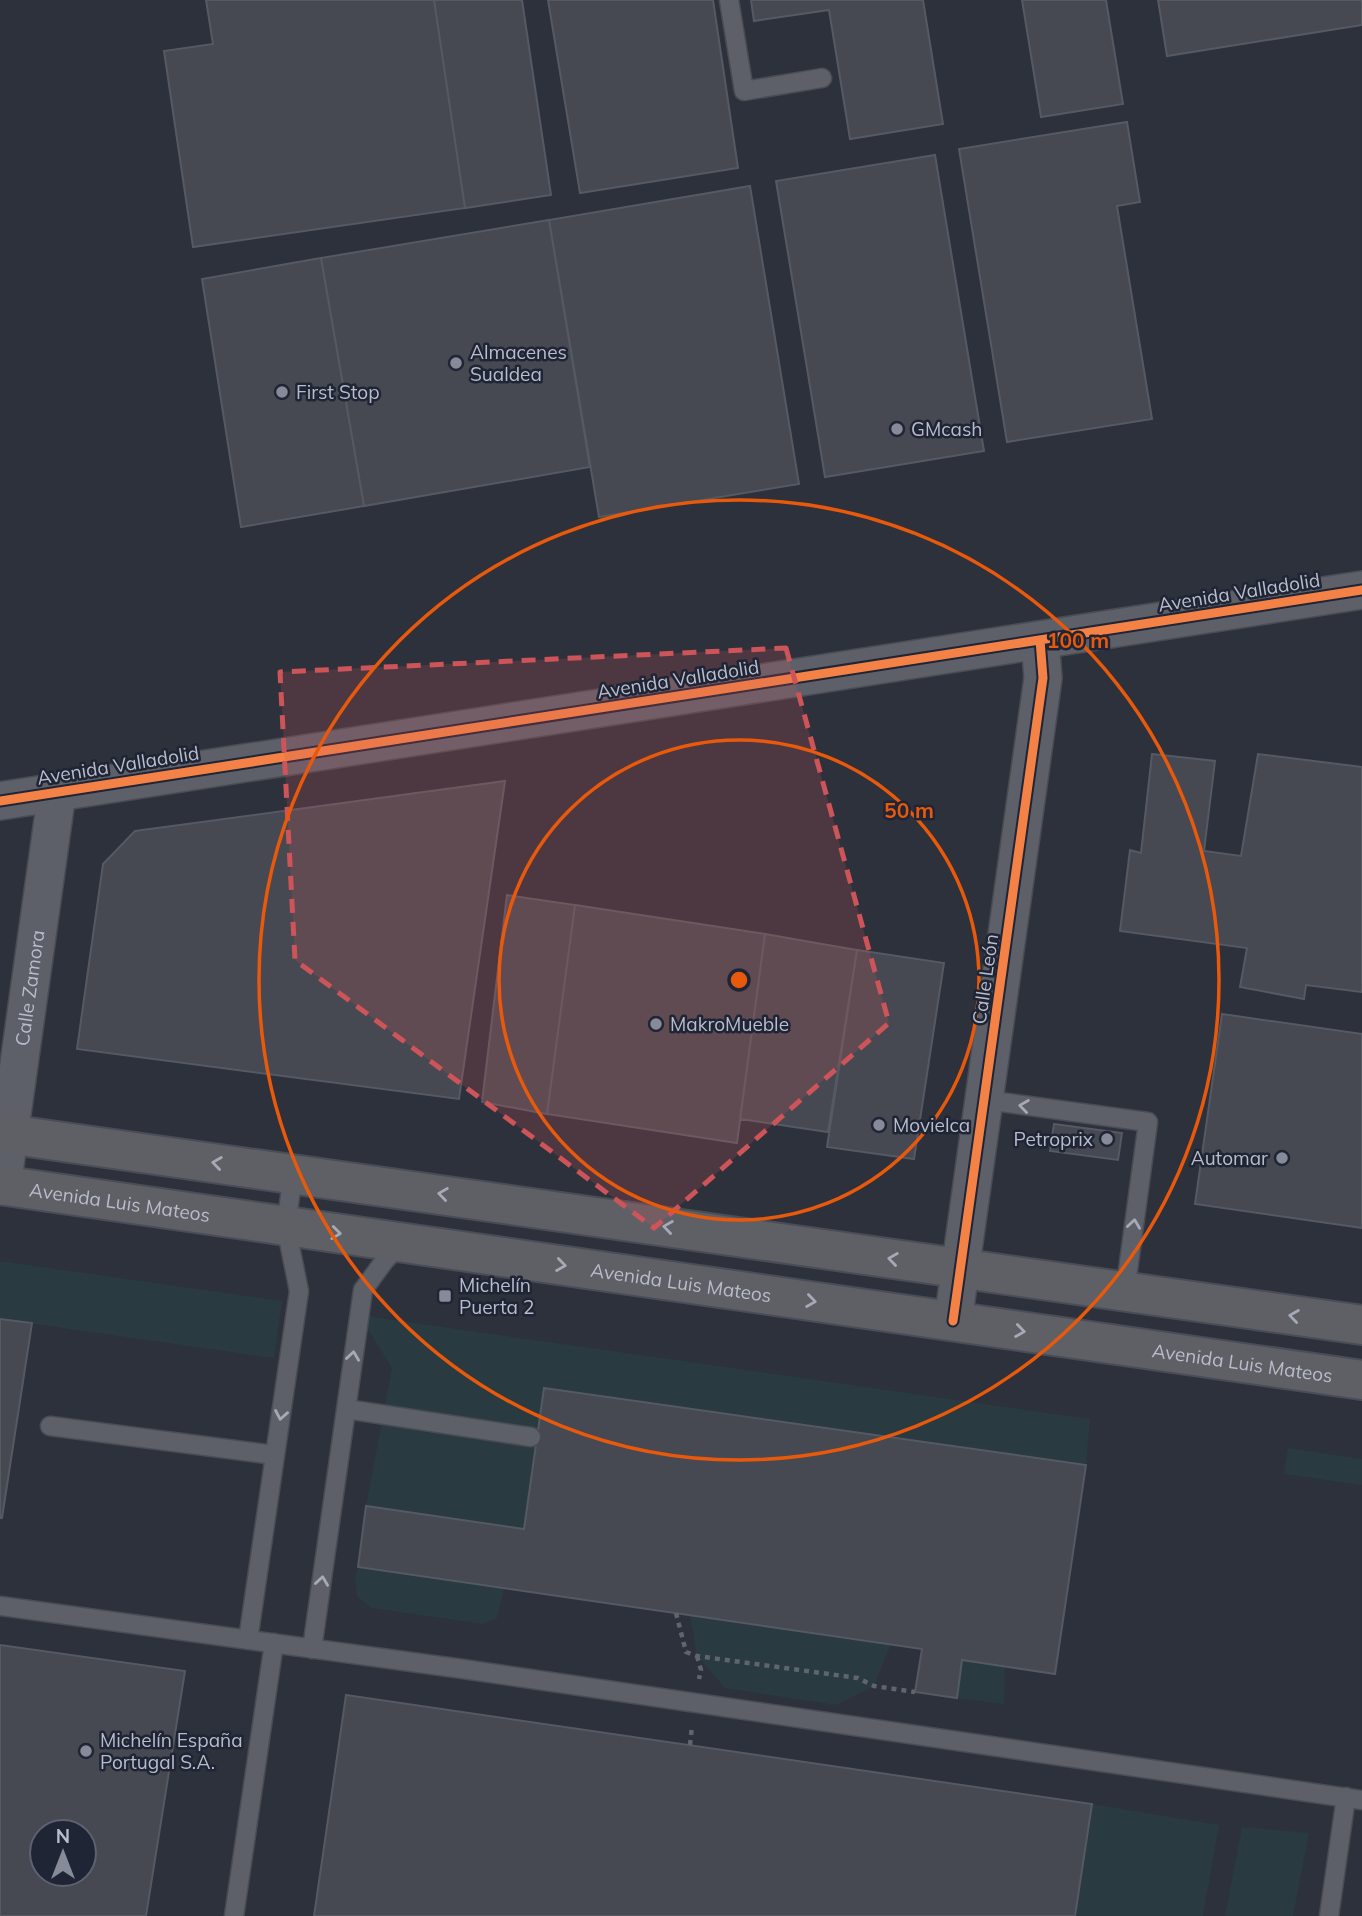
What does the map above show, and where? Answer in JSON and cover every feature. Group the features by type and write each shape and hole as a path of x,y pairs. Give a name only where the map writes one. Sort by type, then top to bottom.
{"highway":[{"path":"4,1134 1362,1325"},
{"name":"Avenida Luis Mateos","path":"1,1185 1362,1380"}],"street":[{"name":"Avenida Valladolid","path":"0,801 1362,590"},
{"name":"Calle León","path":"953,1321 1043,678 1040,640"},
{"name":"Calle Zamora","path":"1,1185 4,1134 57,792"}],"lane":[{"path":"729,0 744,91 822,78"},
{"path":"986,1100 1148,1122 1125,1292"},
{"path":"248,1640 299,1291 286,1227 293,1173"},
{"path":"312,1649 363,1290 385,1260 404,1242"},
{"path":"346,1409 531,1437"},
{"path":"50,1426 274,1455"},
{"path":"0,1606 1354,1798 1329,1916"},
{"path":"234,1916 274,1643"}],"path":[{"path":"676,1613 686,1652 697,1656 858,1678 874,1686 915,1692"}],"highlighted area":[{"path":"786,648 889,1023 654,1228 295,960 280,672"}],"shaded area":[{"path":"0,1261 282,1301 274,1358 0,1319"},
{"path":"359,1315 1090,1419 1086,1465 545,1388 524,1529 366,1506 392,1368"},
{"path":"1288,1448 1362,1459 1362,1485 1284,1474"},
{"path":"358,1567 504,1588 497,1618 483,1624 371,1608 357,1596 355,1578"},
{"path":"690,1615 891,1644 874,1686 836,1705 725,1688 697,1656"},
{"path":"962,1660 1005,1667 1004,1704 957,1698"},
{"path":"1092,1804 1219,1825 1203,1916 1075,1916"},
{"path":"1242,1827 1309,1833 1293,1916 1225,1916"}],"building":[{"path":"206,0 434,0 465,208 193,247 164,51 213,44"},
{"path":"434,0 522,0 551,195 465,208"},
{"path":"548,0 713,0 738,168 580,193"},
{"path":"751,0 923,0 943,124 850,139 829,10 754,21"},
{"path":"1022,0 1106,0 1123,104 1041,117"},
{"path":"1158,0 1362,0 1362,25 1167,56"},
{"path":"1127,122 1140,202 1117,206 1152,419 1007,442 959,149"},
{"path":"935,155 984,451 825,477 776,181"},
{"path":"750,186 799,484 599,517 549,220"},
{"name":"Almacenes Sualdea","path":"549,220 590,467 364,506 321,258"},
{"name":"First Stop","path":"321,258 364,506 241,527 202,279"},
{"path":"1152,754 1215,761 1204,851 1241,856 1258,754 1362,767 1362,992 1306,985 1304,999 1240,987 1247,948 1120,931 1130,850 1141,853"},
{"path":"505,781 459,1099 77,1049 103,864 135,831"},
{"path":"507,895 575,905 547,1114 482,1102"},
{"name":"MakroMueble","path":"575,905 765,934 737,1143 547,1114"},
{"path":"765,934 857,950 828,1132 740,1119"},
{"path":"857,950 944,963 914,1159 827,1147"},
{"name":"Automar","path":"1222,1014 1362,1034 1362,1228 1195,1204"},
{"path":"1054,1124 1122,1133 1118,1160 1050,1151"},
{"path":"0,1319 32,1323 2,1518 0,1518"},
{"path":"544,1388 1086,1465 1055,1674 962,1660 957,1698 915,1692 922,1649 358,1567 366,1506 524,1529"},
{"name":"Michelín España Portugal S.A.","path":"0,1645 185,1671 146,1916 0,1916"},
{"path":"346,1695 1092,1804 1075,1916 314,1916"}],"cycle path":[{"path":"0,801 1362,590"},
{"path":"953,1321 1043,678 1040,640"}],"place":[{"name":"Almacenes Sualdea","path":"456,363"},
{"name":"First Stop","path":"282,392"},
{"name":"GMcash","path":"897,429"},
{"name":"MakroMueble","path":"656,1024"},
{"name":"Movielca","path":"879,1125"},
{"name":"Petroprix","path":"1107,1139"},
{"name":"Automar","path":"1282,1158"},
{"name":"Michelín Puerta 2","path":"445,1296"},
{"name":"Michelín España Portugal S.A.","path":"86,1751"}]}
